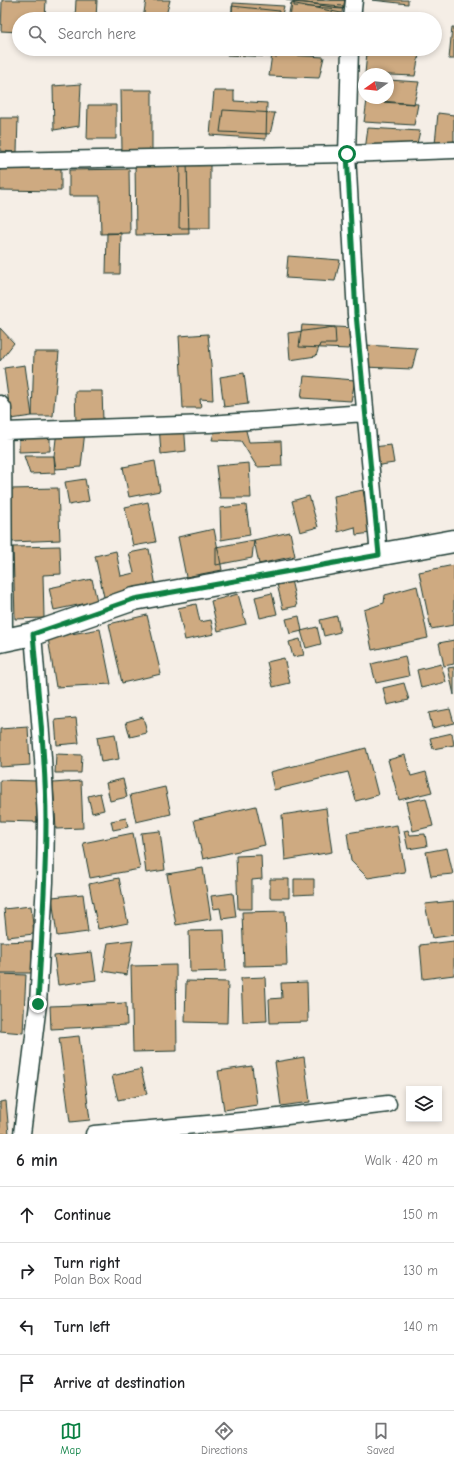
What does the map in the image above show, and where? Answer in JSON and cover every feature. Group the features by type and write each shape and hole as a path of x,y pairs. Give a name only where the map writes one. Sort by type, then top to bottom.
{"main road":[{"path":"2,641 33,634 134,599 454,541"}],"street":[{"path":"353,12 354,0"},
{"path":"350,56 347,154 356,314 379,555"},
{"path":"0,161 347,154 454,150"},
{"path":"0,404 4,408 2,641"},
{"path":"4,431 209,424 365,413"},
{"path":"22,1134 38,1004 45,882 46,820 43,758 33,634"},
{"path":"94,1134 253,1120 388,1104"}],"building":[{"path":"2,0 46,0 45,12 12,12 12,32 1,31"},
{"path":"76,0 97,0 96,12 75,12"},
{"path":"146,0 170,0 167,12 144,12"},
{"path":"286,0 348,0 346,9"},
{"path":"294,0 345,0 343,9 294,6"},
{"path":"372,0 408,0 408,4"},
{"path":"292,2 343,6 342,12 291,12"},
{"path":"233,3 284,6 283,12 232,12"},
{"path":"291,3 336,12 289,12"},
{"path":"232,6 279,11 279,12 232,12"},
{"path":"452,27 454,27 454,59 449,59"},
{"path":"252,56 277,56 277,57"},
{"path":"272,56 324,57 319,78 269,76"},
{"path":"367,56 419,56 415,76 394,75 394,68 366,68"},
{"path":"394,80 419,82 414,104 394,103"},
{"path":"81,84 79,126 54,130 53,86"},
{"path":"121,90 152,90 152,152 122,151"},
{"path":"214,91 234,91 234,101 267,103 266,139 210,135"},
{"path":"394,102 418,104 414,125 364,122 366,104 394,104"},
{"path":"88,105 116,105 116,139 87,139"},
{"path":"223,110 275,113 270,134 220,132"},
{"path":"438,113 454,115 454,146 435,144"},
{"path":"0,118 18,118 17,152 0,151"},
{"path":"368,128 420,131 415,152 365,150"},
{"path":"180,159 210,160 210,228 179,228"},
{"path":"187,162 189,234 136,235 135,163"},
{"path":"0,165 61,166 61,191 0,190"},
{"path":"129,169 130,233 101,234 100,196 69,196 69,170"},
{"path":"107,233 121,233 120,274 106,274"},
{"path":"288,256 340,260 335,281 286,278"},
{"path":"302,325 353,328 349,349 299,347"},
{"path":"335,327 336,344 320,344 316,356 290,360 288,333"},
{"path":"0,328 14,343 0,361"},
{"path":"208,334 213,400 200,399 201,408 183,408 179,336"},
{"path":"365,345 417,348 412,369 363,367"},
{"path":"34,352 59,352 53,416 32,416"},
{"path":"25,365 32,416 11,419 4,368"},
{"path":"244,373 248,404 224,407 220,377"},
{"path":"304,376 355,380 351,401 301,398"},
{"path":"75,391 102,391 103,421 76,423"},
{"path":"184,422 186,451 161,454 159,424"},
{"path":"245,427 249,442 281,441 282,466 257,467 241,441 212,440 215,429"},
{"path":"57,430 85,431 81,467 56,469 54,456"},
{"path":"50,435 50,451 19,452 19,437"},
{"path":"391,445 394,463 368,467 364,448"},
{"path":"24,456 54,456 55,473 30,474"},
{"path":"155,461 160,491 129,497 123,467"},
{"path":"249,463 251,498 220,498 216,466"},
{"path":"85,479 89,501 69,505 65,482"},
{"path":"58,488 60,540 12,542 10,489"},
{"path":"363,490 371,533 356,535 355,527 338,532 334,496"},
{"path":"309,496 318,527 300,532 292,501"},
{"path":"148,502 156,542 133,546 125,507"},
{"path":"246,505 250,535 221,540 220,508"},
{"path":"214,529 222,570 186,577 178,537"},
{"path":"290,532 295,556 259,564 254,540"},
{"path":"254,540 252,558 216,565 216,547"},
{"path":"60,546 61,574 43,575 44,618 15,619 13,547"},
{"path":"149,549 156,586 104,597 95,556 116,551 121,576 134,573 129,553"},
{"path":"454,565 454,625 431,629 419,572"},
{"path":"92,579 97,601 54,610 49,588"},
{"path":"291,580 297,606 283,609 277,584"},
{"path":"417,586 428,638 372,650 364,610 384,603 385,595"},
{"path":"272,593 277,614 260,618 255,597"},
{"path":"238,594 246,624 218,631 211,601"},
{"path":"196,604 200,622 211,620 214,634 185,640 178,608"},
{"path":"147,615 161,674 122,683 109,624"},
{"path":"299,616 302,631 290,634 286,619"},
{"path":"337,616 340,632 324,636 320,620"},
{"path":"317,627 321,644 306,648 301,631"},
{"path":"100,629 111,684 56,687 48,638"},
{"path":"300,639 304,655 293,657 289,642"},
{"path":"454,640 454,664 444,666 439,643"},
{"path":"405,656 409,676 376,683 371,664"},
{"path":"284,658 290,683 273,687 267,662"},
{"path":"441,664 446,682 421,688 417,670"},
{"path":"454,667 454,695 448,668"},
{"path":"404,683 409,700 387,705 383,688"},
{"path":"450,709 454,723 432,728 429,713"},
{"path":"143,717 147,733 130,737 126,722"},
{"path":"76,718 79,743 57,745 55,720"},
{"path":"28,727 30,765 0,767 0,729"},
{"path":"452,733 454,745 433,749 430,738"},
{"path":"115,734 119,759 101,762 97,737"},
{"path":"366,748 378,795 356,801 348,772 274,790 270,772"},
{"path":"56,754 82,755 81,773 55,773"},
{"path":"405,755 411,776 426,772 432,792 399,800 388,760"},
{"path":"123,779 127,797 110,801 106,783"},
{"path":"0,780 38,781 37,822 0,821"},
{"path":"81,781 83,828 56,829 53,783"},
{"path":"165,787 171,814 136,822 130,795"},
{"path":"100,793 104,810 92,813 88,796"},
{"path":"426,798 433,826 413,831 406,802"},
{"path":"256,806 265,845 203,859 194,820"},
{"path":"326,808 332,852 285,860 282,815"},
{"path":"126,818 128,827 113,830 111,821"},
{"path":"397,825 405,872 368,878 351,861 347,833"},
{"path":"408,830 410,835 425,834 427,846 408,849 404,831"},
{"path":"160,831 165,870 146,873 141,833"},
{"path":"133,833 140,869 90,878 83,843"},
{"path":"447,848 453,874 431,876 426,852"},
{"path":"261,855 262,879 252,880 252,909 238,909 236,856"},
{"path":"203,868 211,919 176,925 167,874"},
{"path":"119,878 128,923 98,929 89,884"},
{"path":"270,879 289,879 289,898 270,898"},
{"path":"294,879 314,879 314,894 294,895"},
{"path":"233,893 236,917 222,919 220,908 213,909 211,896"},
{"path":"83,894 88,932 57,936 52,897"},
{"path":"454,901 454,935 432,938 425,904"},
{"path":"31,906 34,934 7,937 4,909"},
{"path":"285,911 287,965 244,966 242,912"},
{"path":"224,930 226,971 190,972 189,931"},
{"path":"133,940 127,975 103,971 108,943"},
{"path":"32,941 32,973 0,973 0,942"},
{"path":"454,941 454,975 423,979 420,945"},
{"path":"92,952 96,980 58,985 54,956"},
{"path":"176,965 177,1051 133,1052 131,966"},
{"path":"0,974 26,975 23,1033 0,1031"},
{"path":"265,977 267,1021 243,1022 241,978"},
{"path":"186,981 228,982 227,1023 185,1022"},
{"path":"307,982 308,1022 270,1023 269,999 282,998 281,983"},
{"path":"126,1003 127,1025 51,1029 50,1006"},
{"path":"79,1036 90,1120 70,1122 59,1038"},
{"path":"304,1057 310,1102 281,1106 275,1062"},
{"path":"252,1066 257,1105 224,1110 218,1071"},
{"path":"141,1069 147,1094 118,1100 112,1076"},
{"path":"6,1101 9,1134 0,1134 0,1102"}],"route":[{"path":"38,1004 45,882 46,820 43,758 33,634 134,599 379,555 356,314 347,154"}]}
